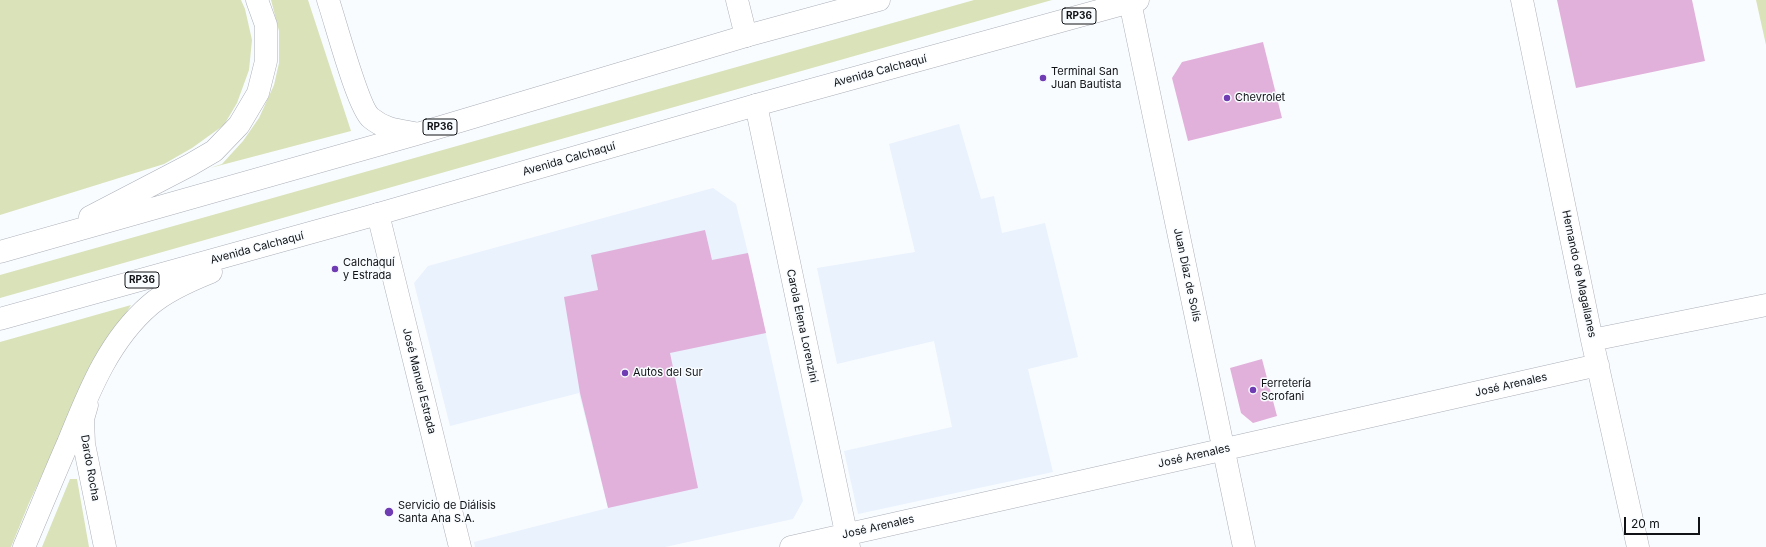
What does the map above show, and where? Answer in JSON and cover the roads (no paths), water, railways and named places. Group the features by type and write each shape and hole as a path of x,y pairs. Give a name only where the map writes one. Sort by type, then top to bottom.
{"street":[{"path":"48,239 208,155 214,151 239,125 258,93 266,61 266,25 257,0"},
{"path":"328,0 360,99 369,117 385,128 417,134"},
{"path":"737,0 746,36"},
{"name":"RP36","path":"0,252 417,134 746,36 879,0"},
{"name":"Hernando de Magallanes","path":"1522,0 1592,340 1638,547"},
{"name":"Avenida Calchaquí","path":"0,319 284,241 756,105 1134,1"},
{"name":"Juan Díaz de Solís","path":"1134,1 1244,547"},
{"name":"Carola Elena Lorenzini","path":"756,105 847,541"},
{"name":"José Manuel Estrada","path":"378,214 460,547"},
{"path":"24,547 90,389 112,349 125,331 150,305 190,281 284,241"},
{"path":"1592,340 1766,305"},
{"name":"José Arenales","path":"790,547 847,541 1224,450 1598,365"},
{"name":"Dardo Rocha","path":"90,389 83,419 84,444 105,547"}],"place":[{"name":"Terminal San Juan Bautista","path":"1043,78"},
{"name":"Chevrolet","path":"1227,98"},
{"name":"Calchaquí y Estrada","path":"335,269"},
{"name":"Autos del Sur","path":"625,373"},
{"name":"Ferretería Scrofani","path":"1253,390"},
{"name":"Servicio de Diálisis Santa Ana S.A.","path":"389,512"}]}
